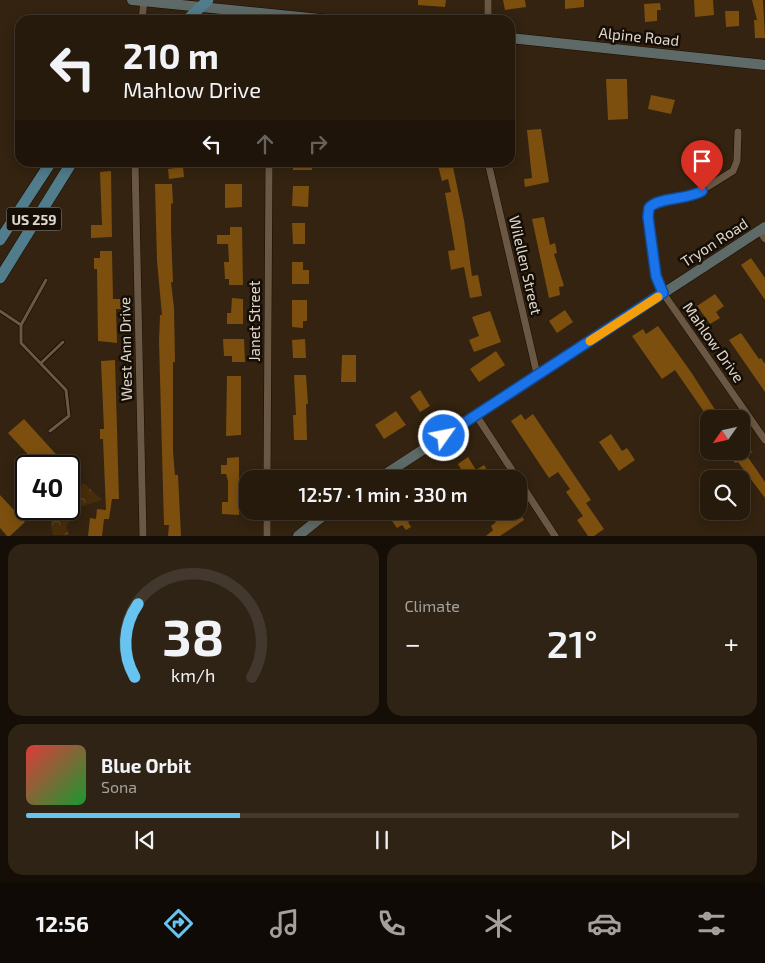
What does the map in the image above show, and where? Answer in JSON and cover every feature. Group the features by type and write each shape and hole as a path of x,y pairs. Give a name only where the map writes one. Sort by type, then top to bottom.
{"main road":[{"path":"193,15 204,3"},
{"name":"US 259","path":"0,240 48,167"},
{"name":"US 259","path":"0,278 69,167"}],"street":[{"path":"132,0 204,3 260,15"},
{"path":"488,0 488,15"},
{"path":"143,15 144,1"},
{"name":"Alpine Road","path":"515,39 765,65"},
{"name":"Mahlow Drive","path":"738,132 738,160 733,171 690,197 658,202 649,208 648,217 656,276 663,293 765,440"},
{"name":"West Ann Drive","path":"135,167 143,536"},
{"name":"Janet Street","path":"267,470 269,167"},
{"name":"Wilellen Street","path":"489,167 538,374"},
{"name":"Tryon Road","path":"392,470 663,293 763,232"},
{"path":"476,414 554,535"},
{"path":"267,520 267,536"},
{"path":"298,536 318,520"}],"lane":[{"path":"46,280 21,324 21,343 66,390 69,416 50,431"},
{"path":"0,311 21,324"},
{"path":"41,363 63,342"}],"green space":[{"path":"84,483 102,500 80,507 80,487"},
{"path":"51,520 70,520 66,526 69,535 53,535"}],"building":[{"path":"418,0 446,0 445,7 418,5"},
{"path":"503,0 525,0 526,7 505,10"},
{"path":"565,0 584,0 584,7 565,9"},
{"path":"694,0 713,0 714,15 695,17"},
{"path":"752,0 763,0 765,38 755,38 754,20 757,20"},
{"path":"660,3 661,10 657,10 657,21 645,22 644,4"},
{"path":"725,11 739,11 739,26 726,27"},
{"path":"606,79 627,79 628,119 608,120"},
{"path":"651,95 675,100 671,114 648,109"},
{"path":"541,129 549,182 525,187 524,179 532,178 527,130"},
{"path":"183,167 184,177 169,179 168,169"},
{"path":"293,167 312,167 312,170 293,170"},
{"path":"438,167 453,167 464,220 472,276 478,275 482,296 470,298 464,267 451,270 448,251 455,250 445,193 451,192 448,179 442,181"},
{"path":"111,171 112,237 91,238 91,225 102,225 100,172"},
{"path":"155,184 172,184 173,282 171,282 174,308 175,362 173,362 173,452 175,475 178,475 181,536 168,536 169,525 164,525 159,341 160,315 162,315 157,261"},
{"path":"225,184 242,184 242,207 225,208"},
{"path":"293,186 309,186 308,207 292,206"},
{"path":"544,217 550,245 555,243 557,253 554,254 564,286 559,287 560,295 549,298 532,219"},
{"path":"292,223 305,223 305,244 293,244"},
{"path":"230,227 242,227 243,285 229,285 229,279 225,279 224,262 229,262 228,244 217,244 217,235 230,235"},
{"path":"100,251 112,251 113,299 122,299 122,309 116,309 117,343 98,341 97,269 94,269 94,258 100,258"},
{"path":"751,258 765,278 765,300 741,265"},
{"path":"292,262 303,262 303,270 309,270 309,284 292,284"},
{"path":"715,294 724,306 716,312 720,318 710,324 697,306"},
{"path":"232,298 243,299 243,324 227,324 227,313 231,313"},
{"path":"292,300 307,300 307,321 303,321 303,328 292,327"},
{"path":"565,310 573,322 557,333 549,321"},
{"path":"490,311 501,342 474,352 469,340 479,336 472,317"},
{"path":"658,326 715,410 703,410 675,370 662,379 632,336 643,329 646,334"},
{"path":"741,333 759,359 761,358 765,364 765,392 729,340"},
{"path":"223,339 244,339 245,362 232,362 232,356 224,356"},
{"path":"305,339 306,358 293,358 292,340"},
{"path":"496,351 505,365 479,382 470,369"},
{"path":"342,355 356,355 356,382 341,382"},
{"path":"115,360 119,499 112,499 109,519 104,519 102,536 88,536 90,518 96,519 97,509 106,510 103,439 100,439 100,429 104,429 101,361"},
{"path":"294,375 306,375 308,404 306,404 307,440 294,440 293,415 296,415"},
{"path":"227,376 241,376 241,435 226,436"},
{"path":"420,390 430,406 420,412 410,397"},
{"path":"396,411 406,425 384,439 375,425"},
{"path":"521,414 525,420 533,414 591,500 586,503 604,529 594,536 588,536 577,520 583,516 566,492 570,489 558,472 549,478 511,421"},
{"path":"24,419 57,455 28,455 8,433"},
{"path":"611,434 622,451 627,448 635,460 619,471 599,442"},
{"path":"239,457 239,515 222,514 222,502 228,502 228,481 226,474 221,474 221,465 227,465 227,458"},
{"path":"468,457 476,470 462,470 458,464"},
{"path":"733,460 750,460 765,482 765,498 750,478 750,470 744,470 738,462 735,463"},
{"path":"484,465 487,470 476,470"},
{"path":"0,495 15,511 15,520 23,520 25,522 10,536 7,536 0,528"},
{"path":"391,520 411,520 408,522 411,527 406,530 402,525 397,528"},
{"path":"494,520 524,520 500,536 486,536 493,530 491,526 496,522"}],"slow traffic":[{"path":"590,341 658,297"}],"route":[{"path":"444,436 663,293 656,276 648,217 649,208 658,202 682,199 702,191"}]}
